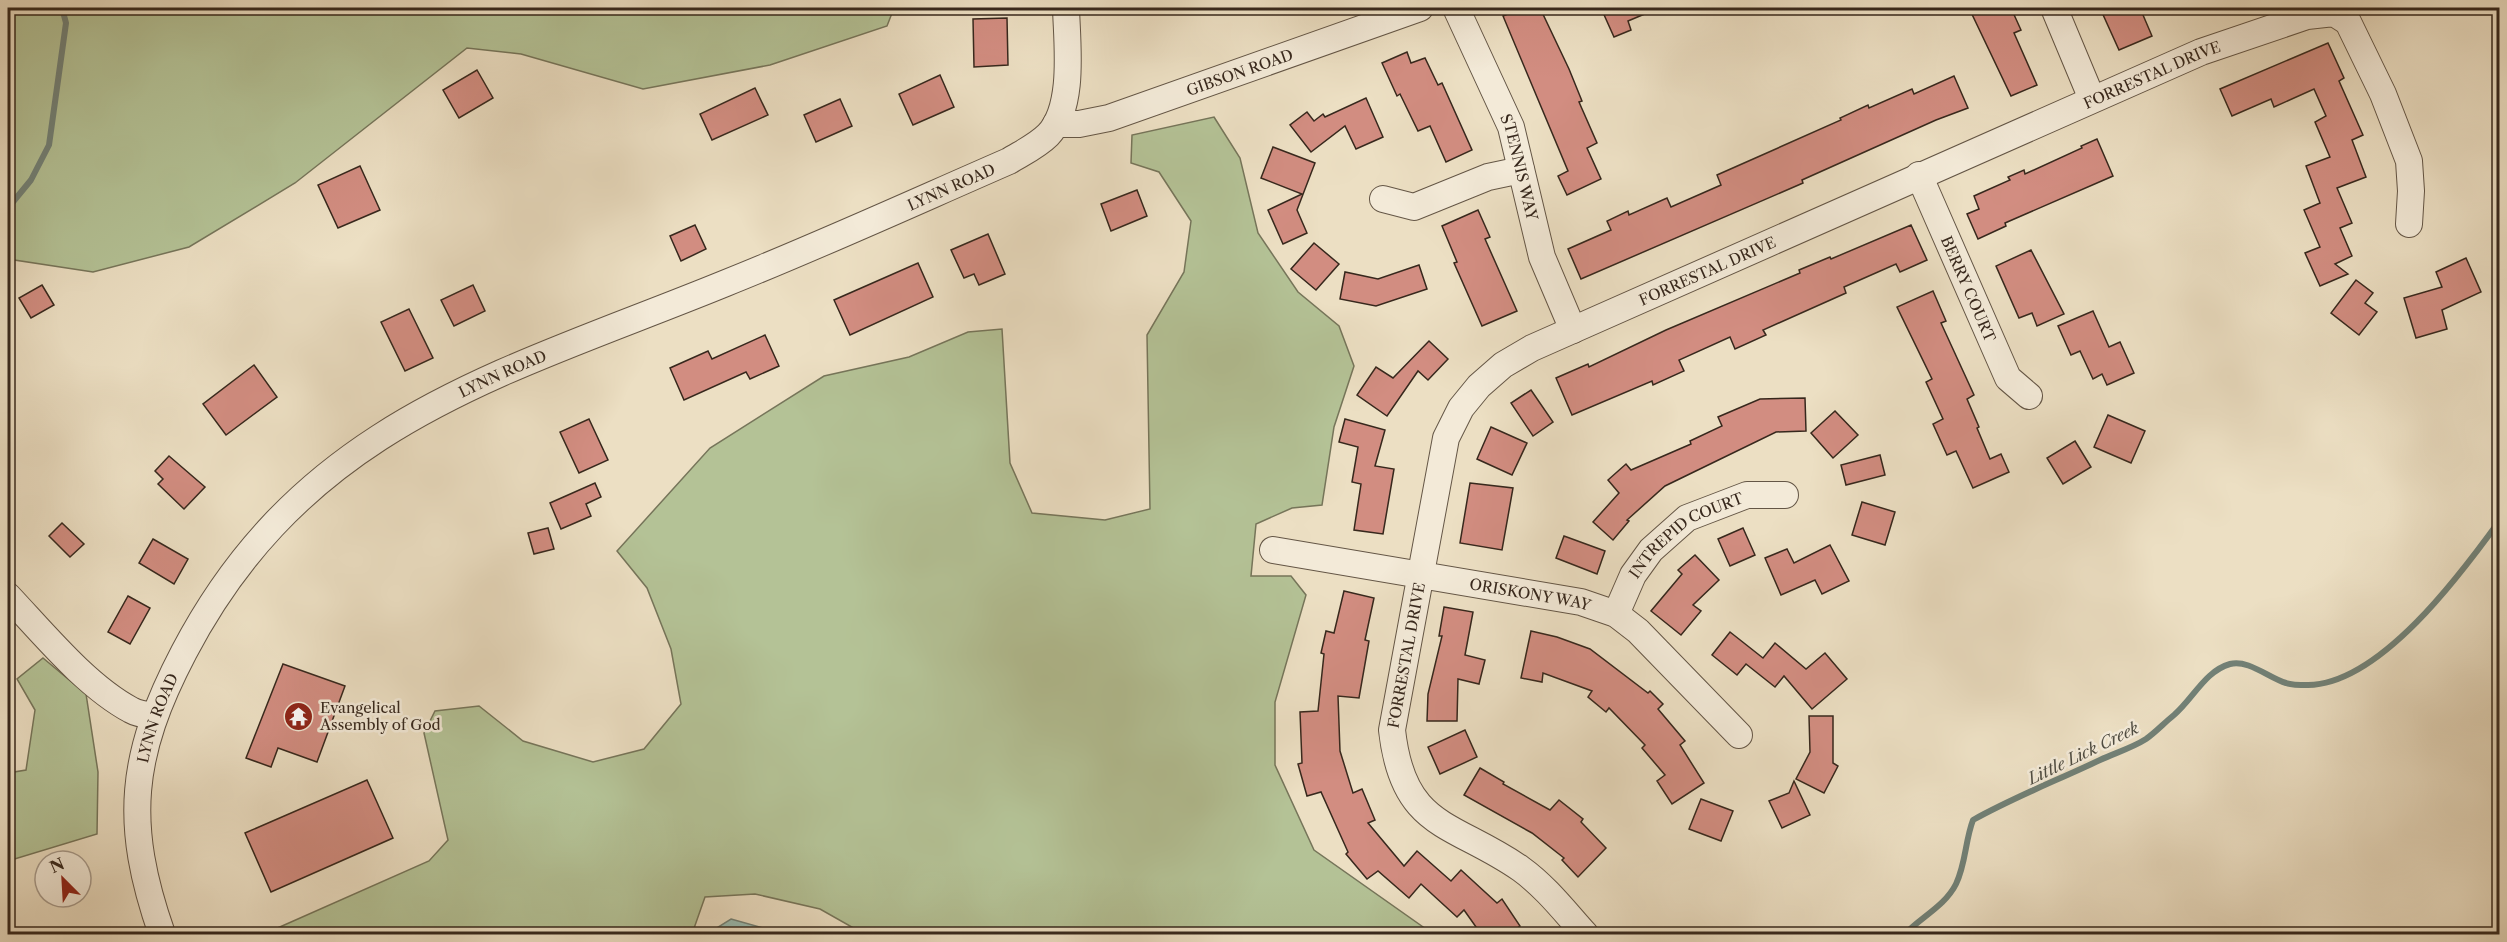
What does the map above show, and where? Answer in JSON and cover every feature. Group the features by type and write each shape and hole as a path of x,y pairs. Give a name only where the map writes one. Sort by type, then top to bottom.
{"street":[{"path":"1056,124 1062,108 1066,83 1066,8"},
{"name":"GIBSON ROAD","path":"1056,124 1087,123 1109,118 1420,8"},
{"name":"STENNIS WAY","path":"1456,8 1511,127 1526,201 1542,257 1573,330"},
{"path":"2054,8 2092,99"},
{"name":"FORRESTAL DRIVE","path":"1585,934 1541,886 1522,870 1437,822 1422,808 1408,789 1395,754 1392,730 1441,455 1461,408 1479,386 1503,365 1573,330 2092,99 2201,52 2307,16 2334,13 2348,22 2383,94 2409,161 2411,191 2409,224"},
{"name":"LYNN ROAD","path":"162,934 142,868 136,812 140,768 154,716 187,647 240,563 278,518 312,486 366,447 436,402 496,374 769,266 1008,161 1039,142 1056,124"},
{"path":"1383,199 1414,207 1488,177 1521,170"},
{"name":"BERRY COURT","path":"1919,175 2008,378 2029,396"},
{"name":"INTREPID COURT","path":"1616,614 1633,575 1651,550 1686,518 1747,495 1785,495"},
{"name":"ORISKONY WAY","path":"1273,550 1581,602 1616,614 1638,632 1739,735"},
{"path":"8,596 80,670 103,689 132,711 154,716"}],"green space":[{"path":"8,8 894,8 887,26 770,65 643,89 521,54 467,48 295,183 189,247 93,272 8,259"},
{"path":"1214,117 1240,158 1258,233 1298,292 1339,326 1354,366 1334,427 1322,505 1292,508 1256,524 1251,576 1291,576 1306,595 1275,702 1275,765 1314,850 1433,934 864,934 820,909 755,894 705,897 692,934 274,934 273,930 429,861 448,840 424,733 435,711 479,706 523,741 593,762 644,749 681,704 671,649 647,588 617,551 710,448 824,376 909,357 968,332 1002,329 1010,463 1032,513 1105,520 1150,509 1147,335 1184,272 1191,221 1159,172 1131,163 1132,135"},
{"path":"43,658 86,694 98,772 97,834 48,849 33,849 33,853 8,861 8,773 26,770 35,710 17,679"}],"water":[{"path":"731,919 785,934 707,934"}],"building":[{"path":"1523,8 1540,8 1569,69 1582,101 1579,102 1597,143 1587,148 1601,179 1567,195 1558,176 1568,171 1503,16"},
{"path":"1601,8 1659,8 1628,21 1631,30 1614,37"},
{"path":"1969,8 2011,8 2021,30 2014,33 2037,85 2011,96"},
{"path":"2100,8 2140,8 2152,36 2119,50"},
{"path":"1007,18 1008,65 974,67 973,19"},
{"path":"2328,43 2344,78 2339,81 2363,135 2352,140 2366,177 2337,188 2352,223 2340,228 2352,256 2335,264 2348,274 2320,286 2305,253 2320,247 2304,210 2320,203 2306,166 2330,157 2315,122 2326,116 2314,89 2274,107 2271,99 2232,116 2220,89"},
{"path":"1407,52 1411,63 1425,58 1438,85 1442,83 1472,150 1446,162 1430,126 1418,131 1400,94 1397,96 1382,63"},
{"path":"477,70 493,98 459,118 443,90"},
{"path":"940,75 954,107 913,125 899,94"},
{"path":"1954,76 1968,108 1936,120 1802,180 1803,183 1581,279 1568,249 1611,230 1607,221 1628,211 1629,215 1667,198 1671,207 1721,185 1717,175 1841,120 1840,118 1868,105 1869,108 1912,89 1914,94"},
{"path":"755,88 768,115 712,140 700,114"},
{"path":"1366,98 1383,137 1356,149 1345,126 1311,152 1290,125 1307,112 1314,121 1323,114 1325,117"},
{"path":"840,99 852,126 816,142 804,115"},
{"path":"2097,139 2113,176 2005,223 2006,226 1978,239 1967,214 1979,209 1974,196 2010,180 2008,177 2024,170 2025,174"},
{"path":"1273,147 1315,163 1297,210 1307,233 1283,244 1268,210 1302,194 1261,178"},
{"path":"360,166 380,210 338,228 318,185"},
{"path":"1137,190 1147,216 1111,231 1101,204"},
{"path":"1478,210 1490,237 1485,239 1517,311 1482,326 1454,263 1457,262 1442,226"},
{"path":"695,225 706,249 681,261 670,236"},
{"path":"1911,225 1927,260 1900,272 1896,264 1844,287 1846,293 1763,330 1766,335 1735,349 1730,337 1679,360 1684,371 1653,385 1652,381 1572,415 1556,378 1588,364 1589,367 1666,330 1800,273 1799,270"},
{"path":"988,234 1005,274 979,285 974,274 964,278 951,250"},
{"path":"1314,243 1339,264 1316,290 1291,269"},
{"path":"2031,250 2064,314 2037,326 2032,313 2019,318 1996,266"},
{"path":"2466,258 2481,292 2442,310 2447,329 2416,338 2404,298 2442,287 2436,272"},
{"path":"918,263 933,297 850,335 834,300"},
{"path":"1419,265 1427,289 1376,306 1340,299 1345,272 1378,279"},
{"path":"2356,280 2373,293 2365,303 2377,312 2359,335 2331,313"},
{"path":"42,285 54,305 31,318 19,298"},
{"path":"473,285 485,311 454,326 441,300"},
{"path":"1933,291 1946,321 1941,323 1974,395 1967,399 1990,459 2001,454 2009,472 1973,488 1956,451 1947,455 1933,424 1943,419 1926,382 1932,379 1897,307"},
{"path":"409,309 433,358 405,371 381,322"},
{"path":"2093,311 2109,347 2120,342 2134,373 2107,385 2102,374 2093,379 2080,351 2071,355 2058,326"},
{"path":"765,335 779,366 750,379 746,372 684,400 670,368 708,351 712,359"},
{"path":"1429,341 1448,359 1428,380 1418,371 1387,416 1357,395 1376,367 1393,378"},
{"path":"254,365 277,397 226,435 203,404"},
{"path":"1531,390 1553,422 1533,436 1511,403"},
{"path":"1805,398 1806,431 1776,432 1665,486 1627,520 1629,521 1613,540 1593,522 1619,493 1608,480 1626,464 1631,470 1691,444 1690,441 1722,426 1718,417 1760,399"},
{"path":"1835,411 1858,435 1833,458 1811,433"},
{"path":"2108,415 2145,431 2131,463 2094,447"},
{"path":"589,419 608,460 579,473 560,432"},
{"path":"1345,419 1385,430 1375,466 1394,469 1383,534 1354,530 1361,484 1352,482 1358,447 1339,442"},
{"path":"1491,427 1527,443 1512,475 1477,459"},
{"path":"2075,441 2091,467 2063,484 2047,458"},
{"path":"1880,455 1885,475 1846,485 1841,465"},
{"path":"169,456 205,487 184,509 158,484 163,479 155,471"},
{"path":"595,483 601,497 586,504 591,516 561,529 550,503"},
{"path":"1470,483 1513,488 1502,550 1460,543"},
{"path":"1862,502 1895,512 1885,545 1852,535"},
{"path":"62,523 84,544 70,557 49,536"},
{"path":"548,528 554,549 534,554 528,533"},
{"path":"1743,528 1755,555 1730,566 1718,539"},
{"path":"1564,536 1605,551 1597,574 1556,558"},
{"path":"153,539 188,559 174,584 139,563"},
{"path":"1830,545 1849,581 1822,594 1815,580 1781,595 1765,558 1787,549 1794,563"},
{"path":"1695,555 1719,580 1693,605 1701,611 1681,635 1651,611 1682,574 1678,570"},
{"path":"1344,591 1374,598 1365,640 1369,641 1359,698 1338,696 1340,751 1353,793 1362,789 1375,820 1368,823 1404,866 1417,851 1451,881 1461,870 1497,903 1502,899 1520,926 1508,934 1481,934 1464,910 1457,917 1421,884 1409,898 1378,871 1367,879 1346,854 1348,852 1321,792 1307,796 1298,764 1302,763 1300,712 1318,711 1324,654 1321,653 1326,631 1334,633"},
{"path":"128,596 150,608 130,644 108,632"},
{"path":"1444,607 1473,612 1465,655 1485,660 1479,684 1458,679 1457,721 1427,721 1428,694 1442,636 1439,636"},
{"path":"1531,631 1557,637 1590,649 1648,693 1650,691 1663,704 1658,709 1685,741 1680,745 1704,783 1672,804 1657,781 1665,775 1642,748 1645,745 1609,708 1606,712 1588,697 1592,691 1543,673 1542,682 1521,678"},
{"path":"1730,632 1763,658 1775,643 1806,669 1825,653 1847,679 1812,709 1784,676 1775,687 1746,664 1737,675 1712,655"},
{"name":"Evangelical Assembly of God","path":"283,664 345,686 317,762 278,748 271,767 246,758"},
{"path":"1809,716 1833,716 1833,763 1838,766 1824,793 1796,779 1810,752"},
{"path":"1465,730 1477,757 1440,774 1428,747"},
{"path":"1480,768 1504,782 1503,784 1550,810 1559,800 1583,819 1581,822 1606,848 1578,877 1562,860 1564,858 1532,833 1464,795"},
{"path":"367,780 393,838 271,892 245,833"},
{"path":"1794,781 1810,815 1782,828 1769,801 1789,793"},
{"path":"1701,799 1733,811 1721,841 1689,829"}],"waterway":[{"path":"8,208 31,180 49,145 66,23 62,8"},
{"name":"Little Lick Creek","path":"1905,934 1946,899 1956,884 1973,820 2020,796 2146,739 2181,709 2206,679 2230,664 2251,666 2279,681 2294,685 2335,680 2363,666 2390,647 2441,596 2500,520"}],"place":[{"name":"Evangelical Assembly of God","path":"299,716"}]}
